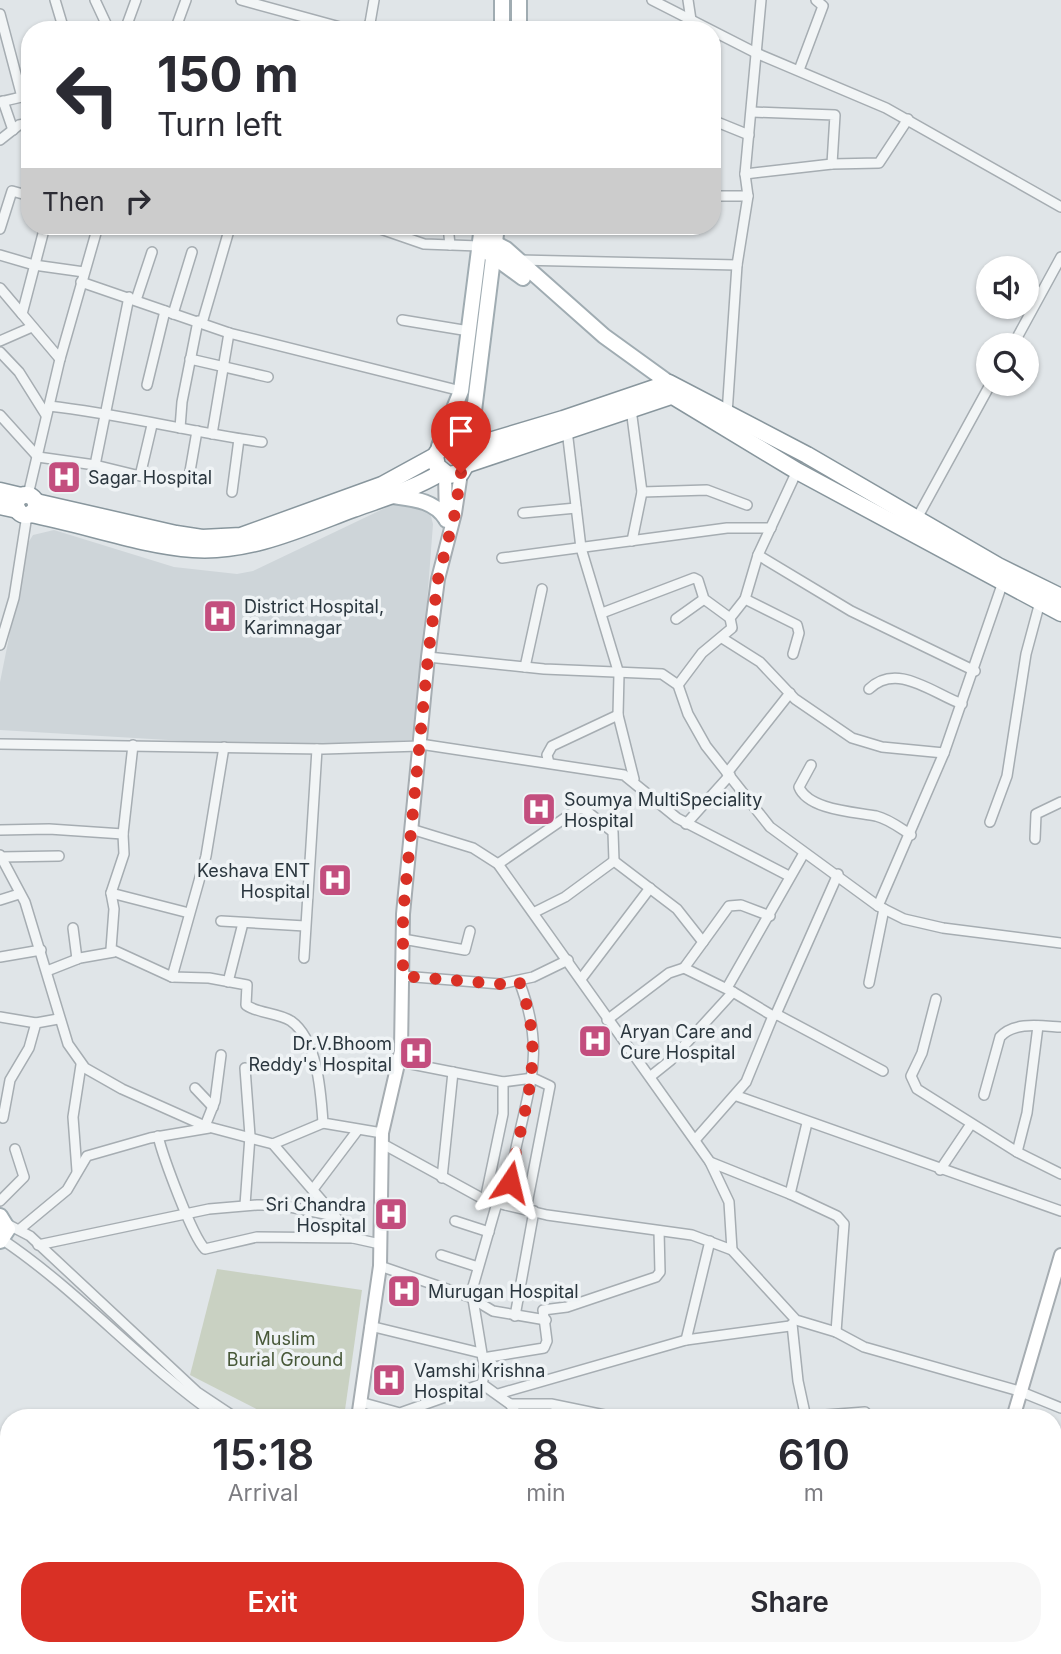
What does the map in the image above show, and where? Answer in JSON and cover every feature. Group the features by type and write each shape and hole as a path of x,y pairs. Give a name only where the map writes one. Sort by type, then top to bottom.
{"highway":[{"path":"437,451 458,462 631,409 671,389"},
{"path":"671,389 797,471 1061,597"},
{"path":"0,491 27,505 165,544 193,549 227,548 278,537 392,496 458,462 671,389 807,455 1003,582 1061,613"},
{"path":"0,506 27,505 202,538 232,537 278,524 382,485 450,441 458,462"}],"main road":[{"path":"502,0 502,21"},
{"path":"519,0 519,21"},
{"path":"486,241 519,260 604,336 671,389"},
{"path":"437,451 461,391 486,241"},
{"path":"486,241 587,333 671,389"},
{"path":"458,462 473,419 486,241"},
{"path":"392,496 428,503 441,511 446,519"},
{"path":"1,1241 9,1223"}],"street":[{"path":"55,0 61,21"},
{"path":"128,21 136,0"},
{"path":"179,21 186,0"},
{"path":"241,0 318,21"},
{"path":"368,21 374,0"},
{"path":"652,0 691,20"},
{"path":"688,0 691,20"},
{"path":"727,414 737,265 748,196 745,174 761,0"},
{"path":"97,1 105,21"},
{"path":"799,69 823,2"},
{"path":"0,14 21,80"},
{"path":"721,35 908,119 1061,207"},
{"path":"13,130 1,102 21,97"},
{"path":"752,112 835,115 832,164"},
{"path":"745,174 832,164 879,163 908,119"},
{"path":"721,124 748,135"},
{"path":"0,140 21,125"},
{"path":"0,229 12,191 21,194"},
{"path":"721,196 748,196"},
{"path":"23,314 42,235"},
{"path":"0,645 14,598 27,505 60,359 95,235"},
{"path":"180,428 190,359 227,235"},
{"path":"398,235 424,244 450,245 486,241"},
{"path":"449,235 450,245"},
{"path":"95,464 132,299 152,252"},
{"path":"147,385 169,313 192,252"},
{"path":"0,255 34,265 84,272"},
{"path":"1020,333 1061,257"},
{"path":"519,260 737,265"},
{"path":"81,282 229,333 461,391"},
{"path":"0,288 60,359"},
{"path":"402,320 469,331"},
{"path":"0,341 33,327"},
{"path":"212,434 229,333"},
{"path":"0,352 19,372 48,411"},
{"path":"190,359 268,377"},
{"path":"913,525 984,396"},
{"path":"631,409 642,492 632,541"},
{"path":"48,411 106,412 152,425 262,442"},
{"path":"0,415 38,457 95,464 140,476 152,425"},
{"path":"567,430 581,548 619,674 618,715 634,779"},
{"path":"189,477 197,431"},
{"path":"232,492 239,439"},
{"path":"448,535 446,519 458,462"},
{"path":"359,1409 380,1266 382,1138 396,1061 401,1051 402,939 428,657 458,462"},
{"path":"730,618 745,599 758,555 797,471"},
{"path":"642,492 707,490 747,505"},
{"path":"523,513 576,508"},
{"path":"502,558 727,528 771,528"},
{"path":"758,555 827,598 975,671"},
{"path":"602,613 691,578 698,580 704,599 730,618 732,628 702,653 678,685"},
{"path":"869,983 881,907 975,671 1003,582"},
{"path":"525,667 542,589"},
{"path":"676,619 704,599"},
{"path":"745,599 797,625 799,633 793,654"},
{"path":"990,822 1007,776 1015,736 1020,681 1040,602"},
{"path":"722,638 760,662 790,693 852,738 882,747 944,753"},
{"path":"428,657 619,674 662,674 678,685 688,714 728,774 770,827 881,907 904,919 943,928 1061,943"},
{"path":"869,690 883,678 907,678 962,704"},
{"path":"686,824 790,693"},
{"path":"549,763 547,755 552,746 618,715"},
{"path":"0,744 317,749 420,745 624,775 634,779 686,824 789,876"},
{"path":"114,951 110,942 114,909 111,893 124,854 123,834 133,745"},
{"path":"172,977 206,856 224,747"},
{"path":"304,958 317,749"},
{"path":"811,765 799,788 802,794 842,813 878,817 911,835"},
{"path":"1035,839 1036,814 1061,802"},
{"path":"498,864 578,809 584,809 613,832 614,861"},
{"path":"411,829 473,848 498,864 536,912 607,1020 710,1162 729,1202 732,1250"},
{"path":"0,830 123,834"},
{"path":"650,1076 671,1060 730,990 789,876 804,853"},
{"path":"59,856 1,856 41,950 58,1019 68,1044 81,1065 122,1089 208,1127 273,1143 314,1188 353,1238"},
{"path":"614,861 677,909 703,942"},
{"path":"536,912 565,897 614,861"},
{"path":"695,1140 737,1096 746,1082 838,874"},
{"path":"581,979 650,888"},
{"path":"111,893 189,913"},
{"path":"0,900 19,894"},
{"path":"607,1020 668,973 684,968 729,906 741,905 770,916"},
{"path":"221,921 305,926"},
{"path":"228,982 243,923"},
{"path":"73,928 77,959"},
{"path":"402,939 466,950 470,931"},
{"path":"0,957 41,950"},
{"path":"47,971 77,959 114,951 172,977 209,978 247,985 246,1005 291,1021 304,1036 320,1086 323,1123"},
{"path":"403,976 500,984 519,981 568,960"},
{"path":"684,968 883,1071"},
{"path":"482,1384 485,1372 471,1298 489,1232 502,1204 533,1079 533,1025 519,981"},
{"path":"936,999 922,1054 911,1076 912,1083 971,1124 1017,1152 1061,1174"},
{"path":"0,1017 36,1023 58,1019"},
{"path":"3,1118 10,1080 29,1048 36,1023"},
{"path":"1017,1152 1027,1113 1038,1027"},
{"path":"984,1095 1000,1037 1012,1028 1061,1027"},
{"path":"208,1127 221,1055"},
{"path":"396,1061 503,1082 533,1079 550,1086 515,1316"},
{"path":"77,1173 73,1117 81,1065"},
{"path":"245,1068 250,1136 245,1205"},
{"path":"442,1178 453,1072"},
{"path":"485,1200 503,1114 503,1082"},
{"path":"195,1088 213,1107"},
{"path":"737,1096 1061,1211"},
{"path":"273,1143 323,1123 345,1125 382,1138 442,1178 485,1200 530,1210 692,1235 732,1250 793,1323 805,1409"},
{"path":"790,1194 807,1123"},
{"path":"940,1170 971,1124"},
{"path":"9,1223 35,1216 68,1190 81,1162 94,1153 158,1136 208,1127"},
{"path":"314,1188 356,1131"},
{"path":"158,1136 164,1161 174,1178 185,1213 205,1249 257,1237 353,1238 380,1244"},
{"path":"0,1201 24,1177 15,1149"},
{"path":"710,1162 790,1194 837,1216 844,1224 836,1332"},
{"path":"38,1245 126,1228 185,1213 245,1205 280,1205 335,1216"},
{"path":"455,1221 489,1232"},
{"path":"9,1223 38,1245 197,1392 222,1409"},
{"path":"370,1326 482,1355 544,1348 547,1341 543,1310 567,1307 656,1277 660,1272 659,1231"},
{"path":"1,1241 47,1270 125,1343 207,1409"},
{"path":"686,1340 710,1241"},
{"path":"441,1255 478,1268"},
{"path":"1015,1409 1061,1255"},
{"path":"380,1266 471,1298 481,1306 515,1316 546,1320"},
{"path":"498,1394 686,1340 793,1323 836,1332 864,1347 1019,1391 1061,1408"},
{"path":"411,1409 482,1384"},
{"path":"482,1384 498,1394 513,1409"},
{"path":"360,1402 385,1409"},
{"path":"510,1404 551,1404 575,1409"}],"shaded area":[{"name":"District Hospital, Karimnagar","path":"404,499 429,508 433,524 417,736 412,740 327,745 202,742 0,730 0,682 28,543 33,535 54,530 174,567 237,574 253,571"}],"green space":[{"name":"Muslim Burial Ground","path":"217,1269 362,1290 345,1409 256,1409 190,1375"}],"place":[{"name":"Sagar Hospital","path":"64,477"},
{"name":"District Hospital, Karimnagar","path":"220,616"},
{"name":"Soumya MultiSpeciality Hospital","path":"539,809"},
{"name":"Keshava ENT Hospital","path":"335,880"},
{"name":"Aryan Care and Cure Hospital","path":"595,1041"},
{"name":"Dr.V.Bhoom Reddy's Hospital","path":"416,1053"},
{"name":"Sri Chandra Hospital","path":"391,1214"},
{"name":"Murugan Hospital","path":"404,1291"},
{"name":"Vamshi Krishna Hospital","path":"389,1380"}],"route":[{"path":"461,473 455,513 438,579 428,657 403,914 403,976 500,984 519,981 530,1008 533,1025 533,1079 518,1136 510,1182"}]}
